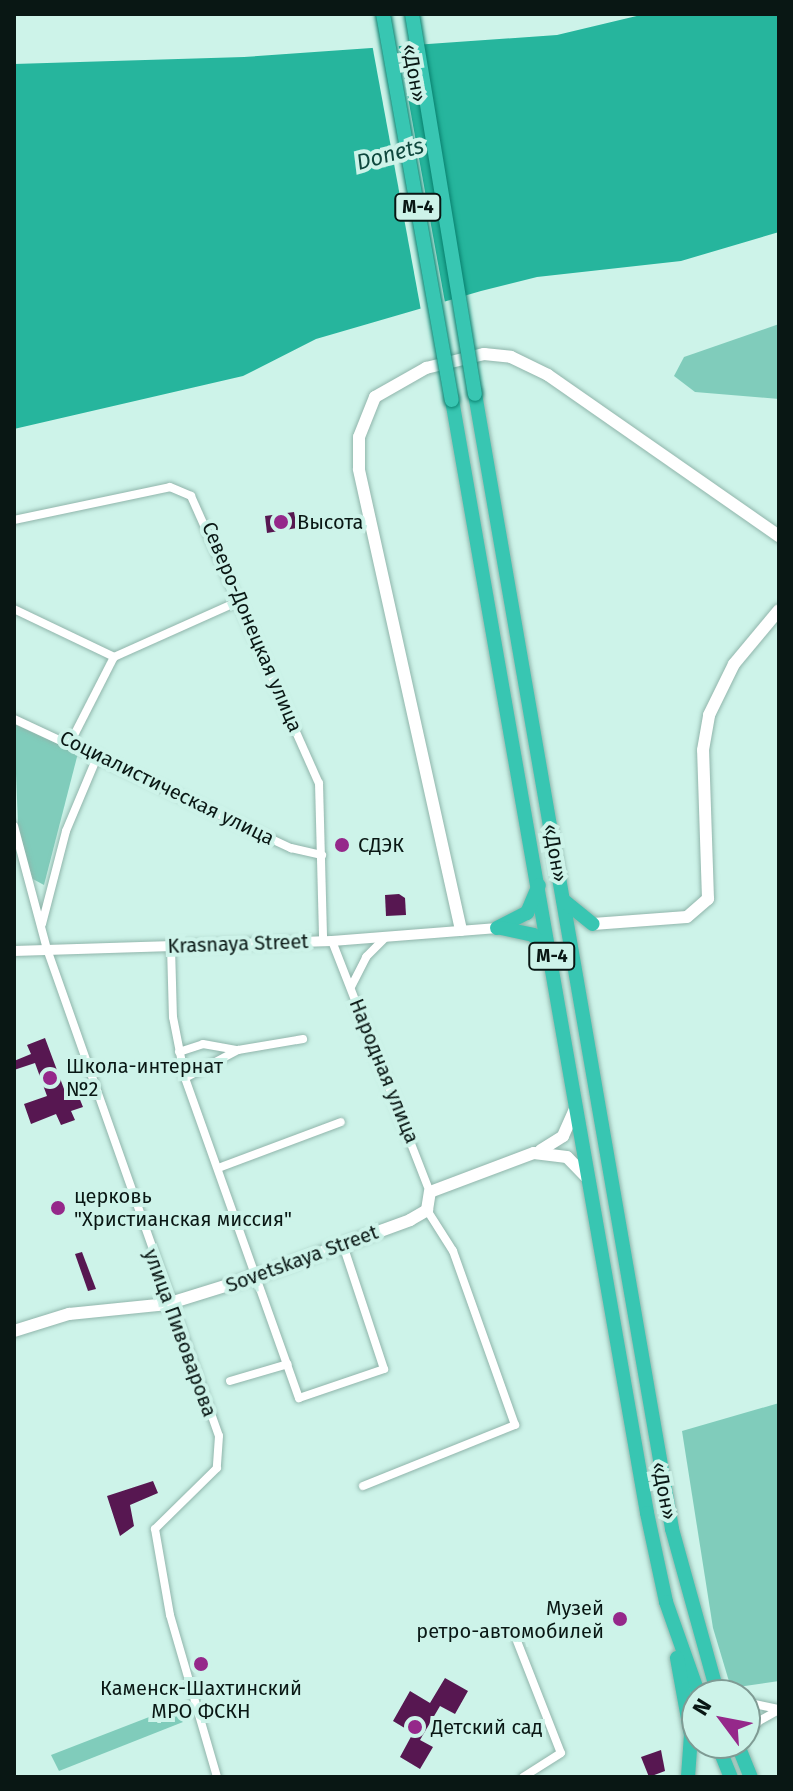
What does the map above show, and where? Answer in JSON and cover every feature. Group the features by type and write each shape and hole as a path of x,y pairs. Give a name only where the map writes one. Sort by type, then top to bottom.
{"highway":[{"name":"«Дон»","path":"383,14 540,881 666,1602 693,1679"},
{"name":"«Дон»","path":"412,14 560,896 672,1529 714,1679"},
{"path":"497,928 527,913 540,881"},
{"path":"560,896 575,915 593,924"},
{"path":"570,953 577,934 593,924"},
{"path":"497,928 526,931 551,954"},
{"path":"666,1602 688,1714 688,1777"}],"main road":[{"path":"461,930 359,469 359,437 375,397 426,368 484,354 511,357 548,375 779,536"},
{"path":"593,924 687,917 708,899 703,750 709,715 734,664 779,610"},
{"name":"Sovetskaya Street","path":"14,1331 69,1314 167,1304 343,1245 563,1136 577,1101"},
{"path":"534,1153 567,1157 593,1185"}],"street":[{"name":"Северо-Донецкая улица","path":"14,520 170,487 182,490 203,515 319,783 328,941"},
{"path":"71,741 114,657 239,601"},
{"path":"14,609 114,657"},
{"name":"Социалистическая улица","path":"14,719 71,741 291,848 322,855"},
{"path":"41,929 66,831 98,755"},
{"name":"улица Пивоварова","path":"14,829 47,949 222,1458 155,1529 170,1615 217,1777"},
{"name":"Krasnaya Street","path":"14,951 328,941 497,928"},
{"path":"351,988 366,957 388,936"},
{"name":"Народная улица","path":"328,941 351,988 429,1201 453,1251 515,1425 363,1486"},
{"path":"171,947 179,1052 185,1078 260,1275 299,1398 384,1369 343,1245"},
{"path":"185,1078 238,1050 303,1039"},
{"path":"179,1052 203,1044 238,1050"},
{"path":"218,1168 341,1122"},
{"path":"230,1381 288,1364"},
{"path":"517,1641 561,1753 523,1777"},
{"path":"761,1720 779,1709"}],"shaded area":[{"path":"779,324 779,399 695,392 674,376 684,357"},
{"path":"14,724 78,753 44,885 31,878 18,824"},
{"path":"779,1403 779,1681 761,1684 761,1679 728,1679 713,1628 682,1431"},
{"path":"175,1707 183,1722 59,1771 51,1755"}],"water":[{"name":"Donets","path":"645,14 779,14 779,232 681,261 537,277 481,291 316,339 243,376 14,429 14,64 244,57 557,35"}],"pier":[{"path":"398,42 446,308 422,316 372,44"}],"building":[{"name":"Высота","path":"294,512 297,528 267,533 265,516"},
{"path":"399,894 405,898 406,915 386,916 385,895"},
{"name":"Школа-интернат №2","path":"45,1038 64,1089 74,1085 83,1107 71,1111 75,1120 61,1125 56,1114 31,1124 24,1104 47,1096 35,1063 14,1070 14,1061 31,1054 27,1045"},
{"path":"82,1252 96,1289 88,1291 75,1254"},
{"path":"153,1481 158,1493 130,1505 134,1526 120,1536 107,1496"},
{"name":"Детский сад","path":"445,1678 468,1691 455,1714 440,1706 420,1740 433,1747 420,1769 400,1757 413,1733 393,1721 410,1691 430,1703"},
{"path":"661,1750 665,1771 649,1777 641,1757"}],"place":[{"name":"Высота","path":"281,522"},
{"name":"СДЭК","path":"342,845"},
{"name":"Школа-интернат №2","path":"50,1078"},
{"name":"церковь \"Христианская миссия\"","path":"58,1208"},
{"name":"Музей ретро-автомобилей","path":"620,1619"},
{"name":"Каменск-Шахтинский МРО ФСКН","path":"201,1664"},
{"name":"Детский сад","path":"415,1727"}]}
